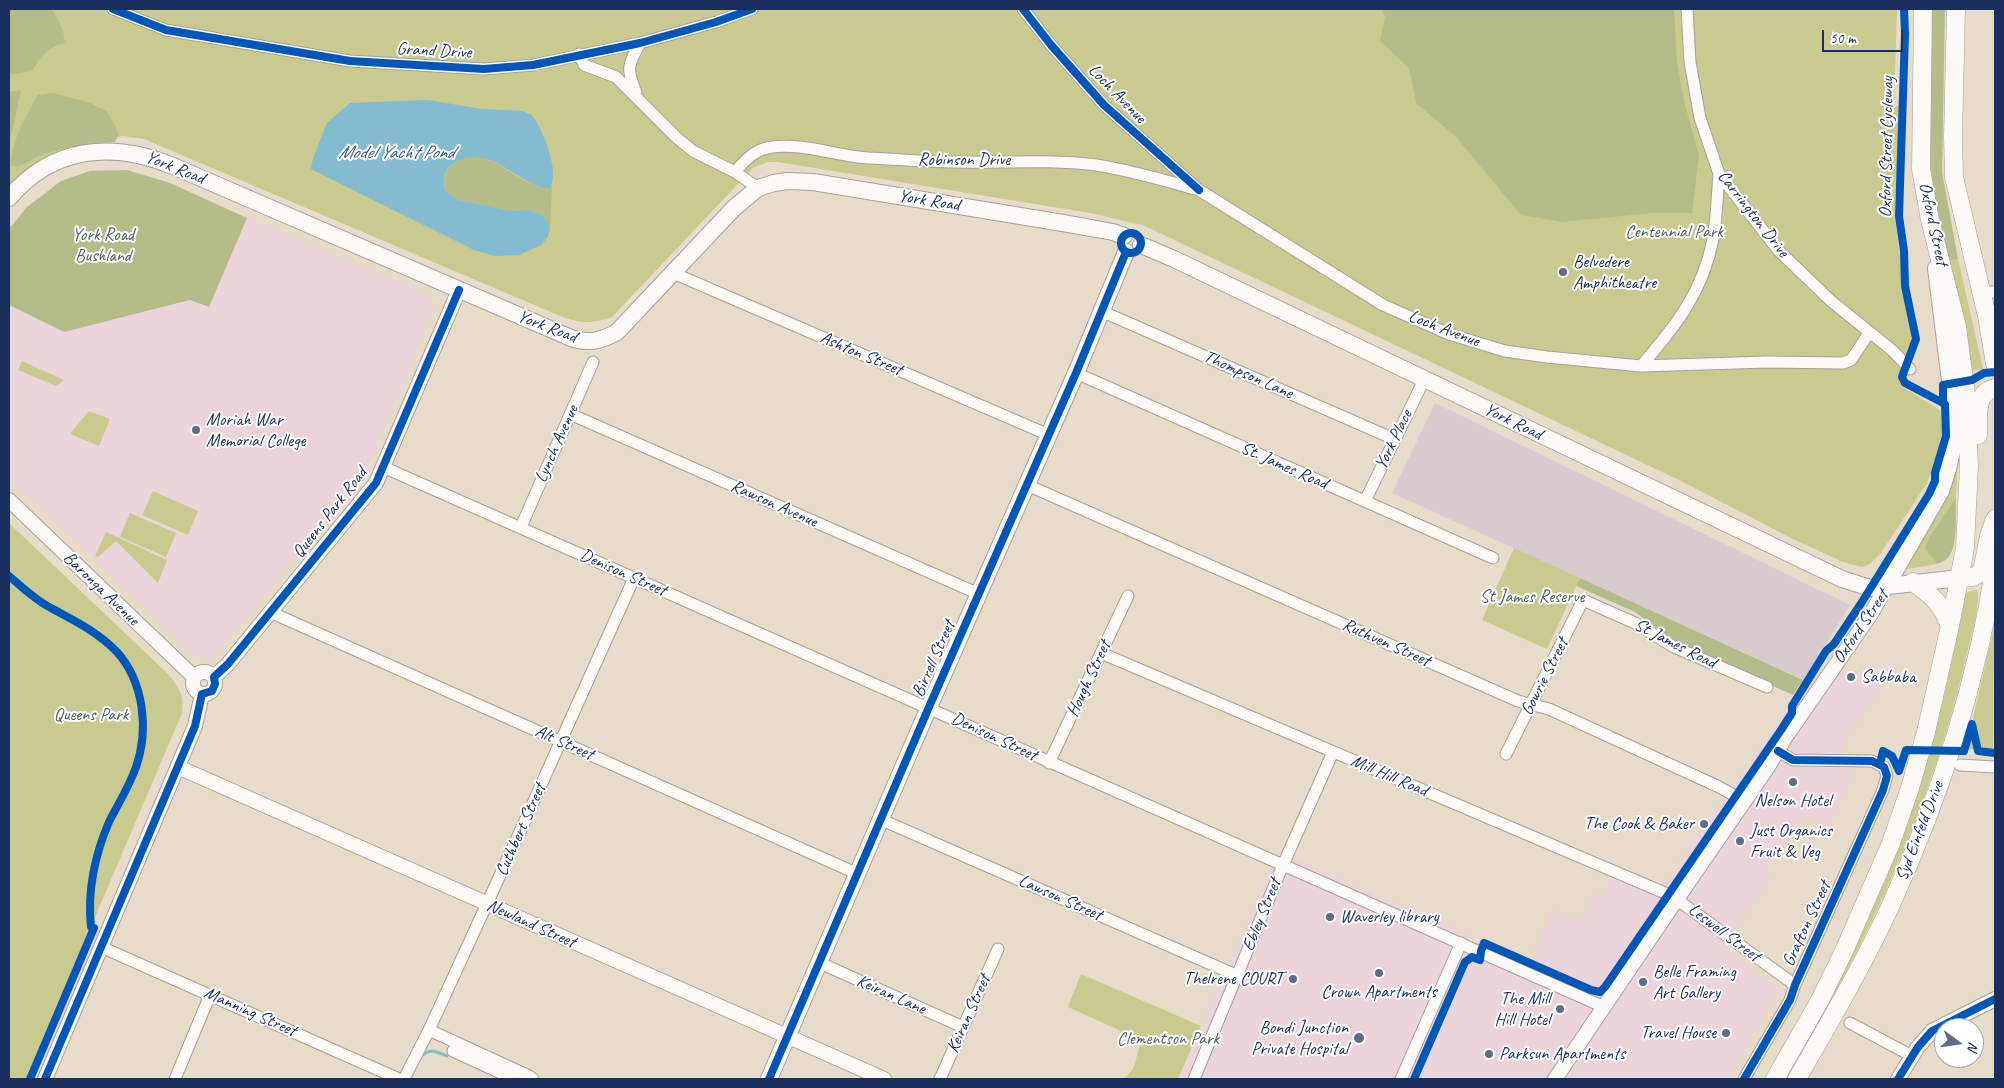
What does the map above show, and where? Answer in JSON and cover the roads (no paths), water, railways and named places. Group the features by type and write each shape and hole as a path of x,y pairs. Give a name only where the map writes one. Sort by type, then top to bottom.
{"main road":[{"name":"Oxford Street","path":"1887,586 1960,578 1964,548 1969,466 1966,395 1957,327 1930,220 1921,169 1923,9"},
{"name":"Oxford Street","path":"1956,9 1954,177 1988,292 1995,364"},
{"name":"York Road","path":"9,198 38,172 73,156 104,150 140,154 580,341 598,341 617,332 734,208 758,188 774,183 787,181 813,182 1072,224 1113,232 1125,244 1130,233 1136,234 1141,239 1142,245 1425,378 1842,579 1869,588 1887,586"},
{"path":"1887,586 1941,491 1953,447 1952,397 1930,220"},
{"name":"Birrell Street","path":"769,1079 1076,373 1125,244"},
{"path":"1969,466 1978,444 1980,400 1983,394 1995,388"},
{"path":"1960,578 1973,578 1982,572 1989,536 1995,519"},
{"name":"Syd Einfeld Drive","path":"1797,1079 1858,970 1880,926 1934,800 1967,694 1986,618 1995,565"},
{"name":"Syd Einfeld Drive","path":"1775,1079 1819,1002 1844,951 1891,843 1918,761 1960,578"},
{"path":"1913,582 1938,600 1950,626"}],"street":[{"name":"Grand Drive","path":"113,9 166,30 350,60 484,69 533,65 579,54 640,43 716,22 752,9"},
{"name":"Loch Avenue","path":"1023,9 1051,45 1104,105 1199,190 1383,305 1449,334 1505,351 1547,358 1641,366 1767,362 1842,363 1852,360 1869,333"},
{"name":"Carrington Drive","path":"1687,9 1689,53 1700,118 1719,174 1779,251 1831,301 1894,351 1910,368"},
{"path":"640,43 630,61 628,72 636,92 646,109"},
{"path":"579,54 584,64 616,77 634,93 646,109 694,151 735,172 758,188"},
{"name":"Robinson Drive","path":"735,172 746,159 757,152 770,147 795,147 853,157 953,162 1033,160 1096,166 1141,173 1199,190"},
{"path":"1641,366 1670,333 1692,301 1704,271 1713,239 1719,174"},
{"name":"Ashton Street","path":"673,273 1049,435"},
{"name":"Queens Park Road","path":"214,677 228,664 376,483 458,290"},
{"name":"Thompson Lane","path":"1101,311 1394,439"},
{"name":"Lynch Avenue","path":"521,527 593,362"},
{"name":"St. James Road","path":"1076,373 1493,558"},
{"name":"York Place","path":"1365,502 1425,378"},
{"name":"Rawson Avenue","path":"570,414 979,594"},
{"name":"Denison Street","path":"383,467 1604,1007"},
{"name":"Ruthven Street","path":"1027,484 1518,701 1549,709 1717,786 1745,801"},
{"name":"Baronga Avenue","path":"9,500 194,677"},
{"name":"Cuthbert Street","path":"404,1079 487,905 634,578"},
{"name":"Oxford Street","path":"1556,1079 1745,801 1801,714 1871,614 1887,586"},
{"name":"Hough Street","path":"1049,763 1128,596"},
{"name":"Gowrie Street","path":"1506,754 1583,600"},
{"name":"St James Road","path":"1583,600 1635,623 1674,647 1767,687"},
{"name":"Alt Street","path":"270,612 858,874"},
{"name":"Mill Hill Road","path":"1101,653 1677,899"},
{"path":"204,671 214,677 215,684 212,691 202,694 194,687 194,677 204,671"},
{"path":"45,1079 195,726 202,694"},
{"name":"Grafton Street","path":"1744,1079 1790,1000 1795,985 1884,790 1888,776 1884,767 1872,761 1793,760 1778,751"},
{"name":"Ebley Street","path":"1194,1079 1283,865 1333,752"},
{"path":"1960,765 1995,767"},
{"name":"Newland Street","path":"178,767 884,1079"},
{"name":"Lawson Street","path":"882,820 1238,976"},
{"name":"Leswell Street","path":"1677,899 1795,985"},
{"path":"1401,1079 1461,943"},
{"name":"Manning Street","path":"101,947 399,1079"},
{"name":"Keiran Street","path":"940,1079 998,949"},
{"name":"Keiran Lane","path":"820,963 963,1027"},
{"path":"175,1079 210,995"},
{"path":"1898,1079 1912,1056 1932,1031 1995,999"},
{"path":"1850,1023 1912,1056"},
{"path":"429,1030 533,1079"},
{"path":"453,1052 514,1079"}],"water":[{"name":"Model Yacht Pond","path":"428,100 482,109 522,111 532,115 541,130 552,161 553,180 550,188 536,185 498,164 479,157 457,161 449,166 444,177 444,186 445,191 458,200 511,211 529,210 542,215 550,227 548,237 541,245 519,255 495,256 474,250 311,169 313,158 327,123 350,103"}],"waterway":[{"path":"422,1055 431,1051 447,1056"}],"place":[{"name":"Belvedere Amphitheatre","path":"1563,272"},
{"name":"Moriah War Memorial College","path":"196,430"},
{"name":"Sabbaba","path":"1851,677"},
{"name":"Nelson Hotel","path":"1793,782"},
{"name":"The Cook & Baker","path":"1704,824"},
{"name":"Just Organics Fruit & Veg","path":"1740,841"},
{"name":"Waverley library","path":"1330,917"},
{"name":"Crown Apartments","path":"1379,973"},
{"name":"Thelrene COURT","path":"1293,979"},
{"name":"Belle Framing Art Gallery","path":"1643,982"},
{"name":"The Mill Hill Hotel","path":"1560,1009"},
{"name":"Travel House","path":"1726,1033"},
{"name":"Bondi Junction Private Hospital","path":"1359,1038"},
{"name":"Parksun Apartments","path":"1489,1054"}],"park label":[{"name":"Centennial Park","path":"1674,232"},
{"name":"York Road Bushland","path":"103,245"},
{"name":"St James Reserve","path":"1532,597"},
{"name":"Queens Park","path":"91,715"},
{"name":"Clementson Park","path":"1168,1039"}]}
